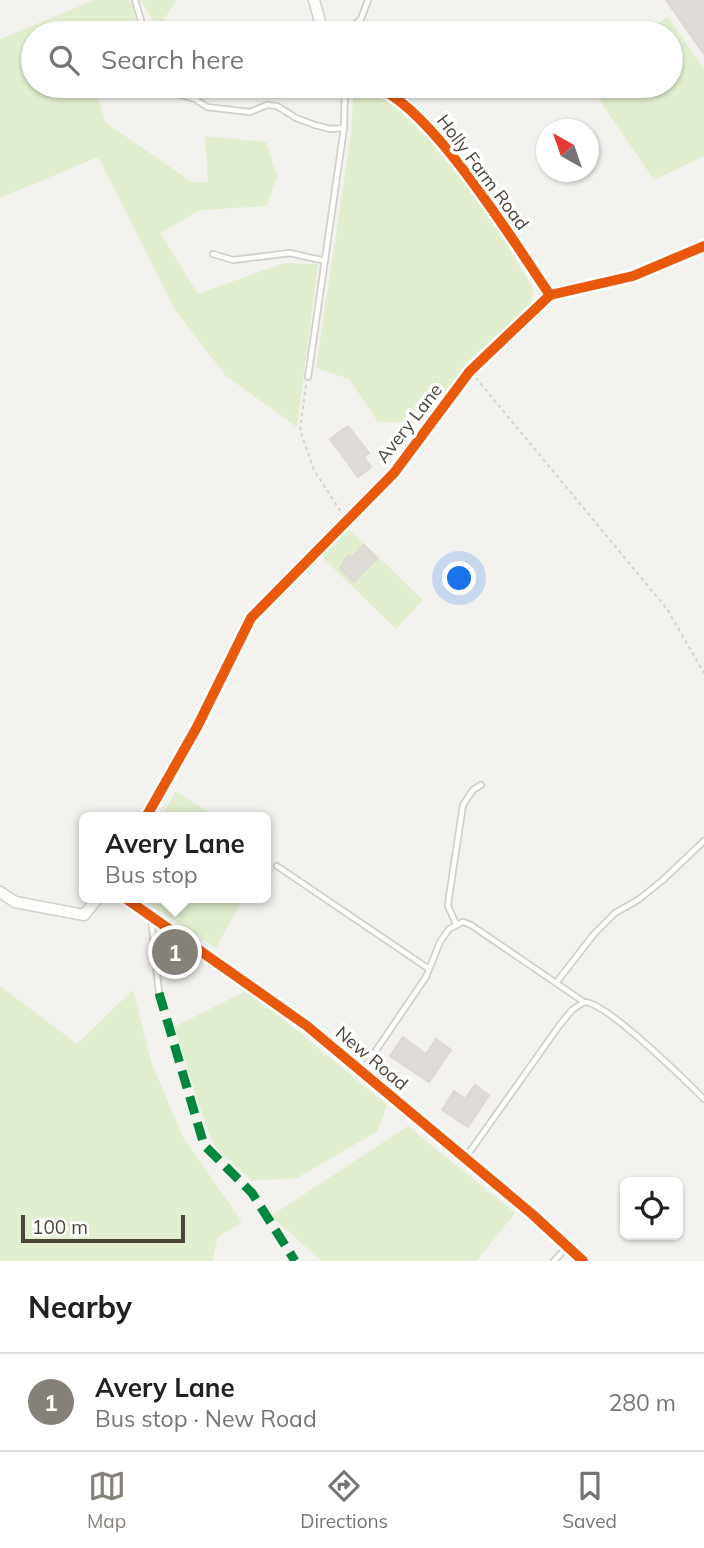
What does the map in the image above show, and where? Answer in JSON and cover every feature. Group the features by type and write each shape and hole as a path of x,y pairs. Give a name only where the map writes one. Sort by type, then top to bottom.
{"street":[{"path":"314,0 320,21"},
{"name":"Holly Farm Road","path":"397,98 428,125 487,203 550,295"},
{"path":"550,295 633,276 704,246"},
{"name":"Avery Lane","path":"149,812 198,727 251,618 394,472 470,371 550,295"},
{"path":"0,892 15,902 85,915 94,903"},
{"name":"New Road","path":"132,903 307,1026 583,1261"}],"lane":[{"path":"135,0 141,21"},
{"path":"359,21 368,0"},
{"path":"192,98 207,107 250,111 267,105 277,106 296,118 315,125 330,129 344,128"},
{"path":"307,377 344,128 345,98"},
{"path":"213,254 233,260 290,253 325,261"},
{"path":"456,924 448,906 463,805 468,796 481,785"},
{"path":"556,983 615,913 638,900 663,880 704,841"},
{"path":"277,866 429,968"},
{"path":"151,916 159,993"},
{"path":"361,1072 429,968 440,942 449,929 463,922 584,1002 596,1005 656,1053 704,1099"},
{"path":"465,1159 559,1026 572,1010 584,1002"},
{"path":"554,1261 567,1247"}],"path":[{"path":"470,371 667,609 704,673"},
{"path":"307,377 300,430 314,470 347,521"}],"green space":[{"path":"95,0 128,0 133,5 136,21 44,21"},
{"path":"140,0 176,0 163,21 153,21"},
{"path":"21,30 21,98 98,98 106,123 192,182 208,182 205,136 266,142 277,176 267,206 201,210 160,233 198,294 284,263 318,264 297,427 226,376 175,310 98,157 0,198 0,39"},
{"path":"683,39 704,69 704,156 654,180 598,98 683,98"},
{"path":"353,98 384,98 408,115 457,170 533,288 532,303 469,361 422,422 378,422 349,379 316,368 351,134"},
{"path":"349,529 423,600 396,629 321,556","holes":["363,545 377,558 354,582 340,568 348,556 351,558"]},
{"path":"176,791 208,812 164,812"},
{"path":"148,903 240,903 216,948"},
{"path":"0,986 77,1044 133,990 151,1062 183,1137 242,1222 218,1237 212,1261 0,1261"},
{"path":"248,990 387,1105 378,1131 297,1178 252,1181 216,1148 174,1027"},
{"path":"408,1126 515,1213 476,1261 322,1261 271,1216"}],"building":[{"path":"666,0 704,0 704,54 683,21"},
{"path":"348,426 369,453 364,457 371,467 358,477 330,439"},
{"path":"364,545 377,558 354,582 340,568 348,555 351,558"},
{"path":"403,1037 426,1054 436,1039 451,1050 429,1082 390,1056"},
{"path":"475,1085 489,1095 468,1127 442,1110 454,1091 465,1099"}],"marked path":[{"path":"159,993 204,1145 252,1193 295,1261"}],"cycle path":[{"path":"395,98 420,119 445,146 550,295"},
{"path":"149,812 197,727 251,618 394,473 470,371 550,295 633,276 704,246"},
{"path":"132,903 307,1026 532,1214 583,1261"}],"place":[{"name":"Avery Lane","path":"175,952"}]}
